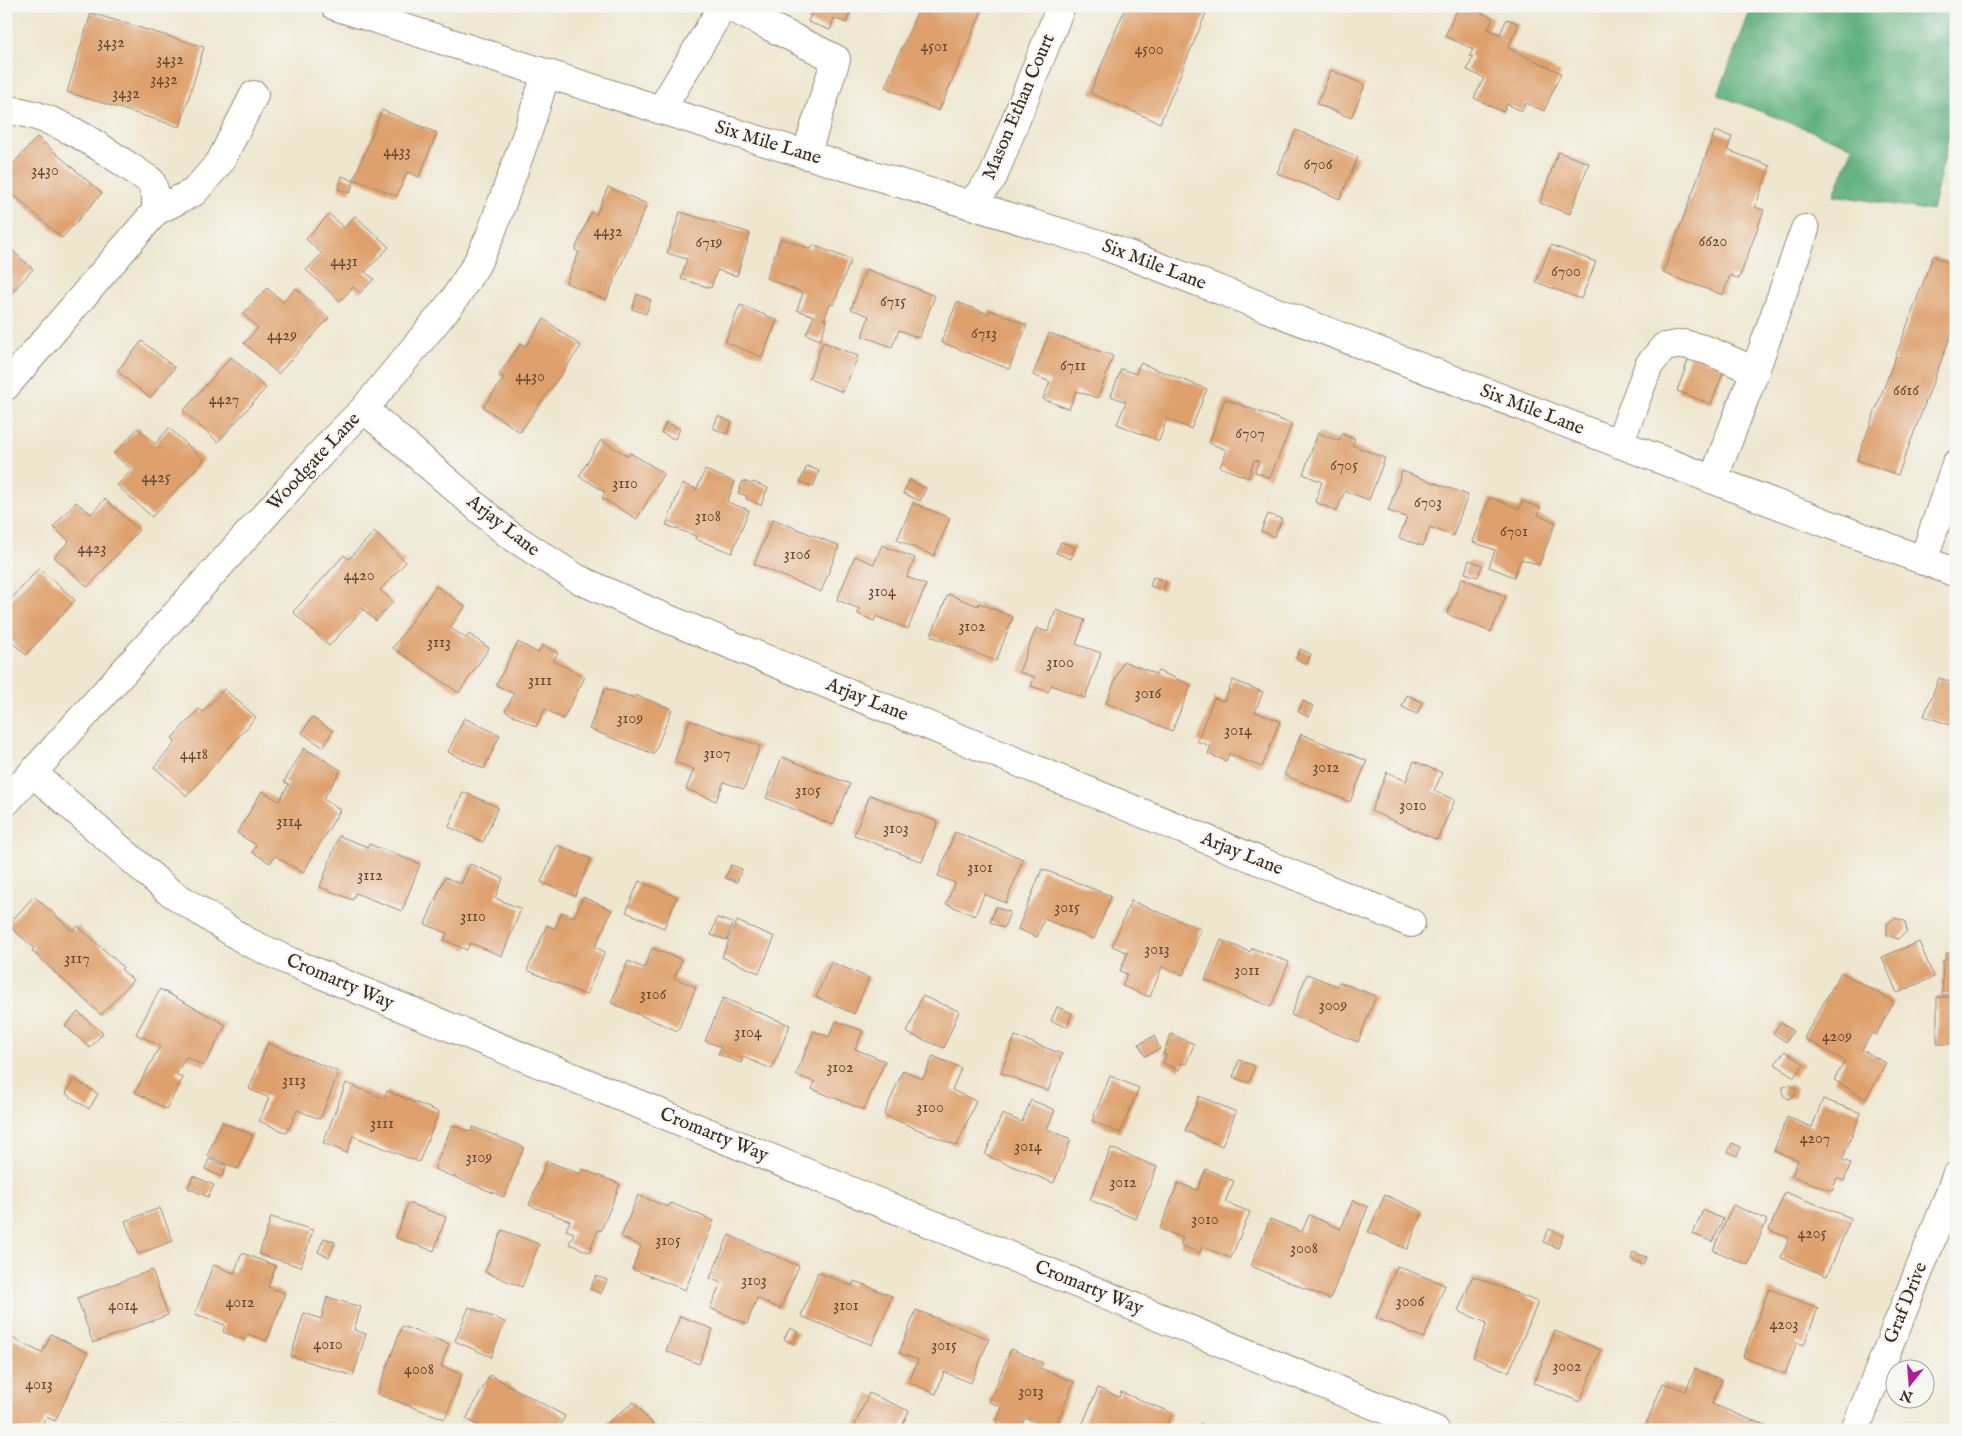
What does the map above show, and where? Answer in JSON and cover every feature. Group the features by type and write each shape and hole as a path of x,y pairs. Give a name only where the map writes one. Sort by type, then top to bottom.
{"street":[{"name":"Six Mile Lane","path":"335,6 661,110 1105,246 1956,573"},
{"path":"661,110 721,6"},
{"path":"728,6 836,59 806,155"},
{"name":"Mason Ethan Court","path":"970,205 993,177 1061,6"},
{"name":"Woodgate Lane","path":"6,802 364,409 453,301 476,265 496,218 528,131 546,74"},
{"path":"6,386 156,211 194,192 220,162 254,95"},
{"path":"6,110 22,111 59,124 152,180 156,196 156,211"},
{"path":"1712,480 1755,371 1805,229"},
{"path":"1619,444 1649,365 1664,347 1684,344 1707,350 1755,371"},
{"name":"Arjay Lane","path":"364,409 507,533 576,578 651,612 1410,923"},
{"path":"1923,561 1956,464"},
{"name":"Cromarty Way","path":"33,773 167,890 255,945 309,970 1435,1430"},
{"name":"Graf Drive","path":"1855,1430 1956,1176"}],"green space":[{"path":"1752,6 1954,6 1956,19 1956,107 1932,211 1834,195 1853,147 1718,95"}],"building":[{"path":"799,6 853,6 846,23 834,18 830,30 808,22 812,12"},
{"path":"920,6 984,6 939,111 885,87"},
{"path":"1126,6 1209,6 1160,123 1090,93"},
{"path":"1459,6 1467,6 1493,18 1488,29 1500,34 1507,19 1519,24 1508,48 1561,73 1544,111 1526,103 1522,111 1507,104 1503,112 1474,98 1484,78 1467,70 1473,57 1470,56 1473,49 1445,36"},
{"path":"91,13 204,47 180,127 67,92"},
{"path":"1331,70 1365,85 1351,118 1317,104"},
{"path":"382,110 437,133 419,177 407,172 397,196 354,179"},
{"path":"1296,130 1358,157 1340,199 1277,173"},
{"path":"1715,131 1732,137 1727,150 1770,166 1755,207 1764,210 1739,279 1730,275 1723,295 1663,273"},
{"path":"37,137 102,193 62,238 6,188 6,172"},
{"path":"1558,152 1589,163 1570,214 1540,203"},
{"path":"342,176 354,181 350,193 338,189"},
{"path":"608,187 647,204 606,300 566,283 579,252 575,250 591,212 596,215"},
{"path":"680,212 750,233 737,276 717,270 711,288 681,279 687,259 667,253"},
{"path":"329,214 344,228 355,216 389,247 365,272 374,279 360,293 353,287 340,301 306,270 322,254 306,239"},
{"path":"781,238 811,249 813,245 851,260 833,305 830,304 824,320 827,321 820,340 806,334 814,316 797,310 803,293 766,278"},
{"path":"6,245 33,269 6,299"},
{"path":"1551,245 1596,262 1581,299 1536,282"},
{"path":"1933,256 1956,265 1956,321 1898,475 1857,460"},
{"path":"866,269 935,296 919,338 899,330 892,347 862,336 869,316 851,309"},
{"path":"267,288 283,302 296,288 329,318 278,374 244,343 258,328 243,314"},
{"path":"637,294 651,300 646,314 632,309"},
{"path":"957,302 988,314 990,310 1027,325 1009,369 941,342"},
{"path":"740,305 777,320 762,357 725,342"},
{"path":"544,319 581,346 520,432 483,407 504,378 499,375 521,343 526,346"},
{"path":"1049,333 1113,356 1098,398 1076,391 1069,409 1043,399 1050,382 1033,375"},
{"path":"142,341 175,368 150,398 117,371"},
{"path":"823,342 858,356 843,392 809,379"},
{"path":"1690,355 1725,368 1711,404 1677,391"},
{"path":"231,357 266,388 218,442 183,411"},
{"path":"1140,363 1207,389 1191,429 1167,419 1159,441 1117,424 1126,402 1111,396 1121,369 1136,374"},
{"path":"1225,399 1292,424 1270,478 1255,472 1259,461 1254,460 1248,478 1220,467 1227,450 1209,443"},
{"path":"718,416 732,422 727,434 713,428"},
{"path":"666,422 680,429 675,439 661,433"},
{"path":"138,428 155,444 169,428 204,460 152,517 117,485 132,470 114,454"},
{"path":"1318,433 1339,441 1342,434 1355,439 1352,445 1385,458 1369,500 1345,491 1337,511 1315,502 1322,482 1303,474"},
{"path":"601,440 628,456 630,453 664,473 637,519 602,498 605,492 579,476"},
{"path":"807,466 819,471 813,487 800,482"},
{"path":"705,470 735,482 727,502 749,510 732,553 695,539 696,536 666,525 682,484 697,489"},
{"path":"1402,471 1468,495 1453,536 1430,527 1423,546 1399,538 1407,517 1388,511"},
{"path":"909,480 926,488 920,501 903,493"},
{"path":"743,481 752,484 753,482 768,488 761,505 746,499 747,496 738,493"},
{"path":"1490,497 1519,509 1522,501 1541,508 1538,515 1556,522 1539,565 1521,559 1514,577 1489,567 1495,550 1473,542"},
{"path":"105,499 139,530 88,587 54,557 69,541 53,527 76,502 91,514"},
{"path":"913,503 950,518 934,556 897,540"},
{"path":"1268,514 1282,519 1274,537 1261,531"},
{"path":"773,519 839,546 821,592 754,564"},
{"path":"374,532 406,562 380,590 393,602 376,621 363,609 329,646 293,612 344,555 349,559"},
{"path":"1061,542 1075,547 1071,559 1056,553"},
{"path":"882,545 915,558 907,577 926,585 908,629 876,616 874,621 858,614 860,609 837,600 855,556 874,564"},
{"path":"1469,560 1482,565 1478,577 1465,573"},
{"path":"39,568 75,600 26,655 6,637 6,605"},
{"path":"1153,577 1166,581 1163,591 1150,586"},
{"path":"1462,578 1506,596 1491,632 1447,614"},
{"path":"436,586 465,606 450,628 466,638 469,634 489,648 459,693 393,648"},
{"path":"948,594 978,606 979,603 1013,617 996,661 931,636"},
{"path":"1056,610 1085,620 1076,644 1101,653 1085,698 1051,685 1048,692 1031,686 1035,677 1019,672 1036,628 1048,632"},
{"path":"518,642 538,653 542,645 558,653 553,661 585,677 563,719 545,709 536,727 505,711 514,694 496,685"},
{"path":"1300,649 1311,654 1307,664 1296,659"},
{"path":"1123,661 1156,674 1158,671 1191,685 1172,731 1106,703"},
{"path":"1939,678 1956,684 1956,727 1924,716"},
{"path":"1233,680 1263,692 1255,712 1280,721 1262,767 1229,754 1226,761 1208,754 1211,746 1197,741 1214,698 1224,701"},
{"path":"605,688 634,698 635,695 672,709 654,754 589,729"},
{"path":"224,689 256,717 187,796 154,767 176,742 172,738 199,709 203,712"},
{"path":"1407,695 1422,702 1417,714 1402,707"},
{"path":"1303,701 1313,706 1308,717 1298,712"},
{"path":"312,717 333,731 323,747 302,733"},
{"path":"464,718 500,735 484,769 448,752"},
{"path":"690,720 760,746 744,789 724,782 716,801 686,789 694,769 674,762"},
{"path":"1301,734 1367,761 1350,802 1284,775"},
{"path":"304,748 341,770 323,799 340,810 303,873 275,856 270,863 252,852 256,845 237,833 262,791 279,801 289,784 284,782"},
{"path":"782,757 850,784 833,825 766,798"},
{"path":"1414,761 1442,773 1434,791 1455,800 1437,840 1371,811 1387,772 1406,781"},
{"path":"463,792 498,807 483,842 449,827"},
{"path":"870,795 938,822 922,862 854,835"},
{"path":"955,832 1023,859 1006,903 984,894 975,916 946,904 955,883 938,876"},
{"path":"339,836 368,847 369,844 420,864 402,911 355,893 353,900 320,887"},
{"path":"557,845 591,859 575,896 541,882"},
{"path":"470,864 503,878 495,898 521,909 502,956 470,943 467,950 444,940 447,933 425,924 445,877 461,884"},
{"path":"731,865 742,869 737,882 725,878"},
{"path":"1042,869 1111,896 1094,939 1044,919 1037,937 1018,929"},
{"path":"639,881 677,897 664,928 626,912"},
{"path":"34,896 73,931 78,926 123,967 121,969 133,980 101,1015 32,951 34,948 8,925"},
{"path":"583,897 612,910 595,947 605,952 586,995 527,970 547,925 555,929 562,912 574,917"},
{"path":"1131,901 1201,929 1183,975 1162,967 1150,997 1122,986 1127,974 1120,971 1128,953 1112,946"},
{"path":"996,907 1010,912 1004,928 990,922"},
{"path":"717,918 733,923 727,940 711,935"},
{"path":"1895,918 1905,921 1907,931 1898,939 1887,935 1887,924"},
{"path":"737,921 775,937 759,973 722,957"},
{"path":"1221,940 1250,952 1252,948 1289,962 1271,1007 1205,980"},
{"path":"1919,942 1934,977 1897,993 1882,957"},
{"path":"652,948 682,960 674,978 696,987 678,1031 611,1003 628,961 644,968"},
{"path":"1946,953 1956,953 1956,995 1942,995 1943,960 1946,960"},
{"path":"831,962 869,978 854,1014 816,997"},
{"path":"1841,972 1894,1002 1876,1035 1872,1033 1862,1050 1886,1063 1866,1099 1834,1080 1845,1061 1804,1038"},
{"path":"1307,974 1337,986 1339,982 1376,996 1358,1042 1291,1015"},
{"path":"160,989 226,1025 204,1066 186,1057 176,1074 183,1078 166,1109 135,1092 160,1046 136,1034"},
{"path":"922,996 959,1011 944,1048 907,1033"},
{"path":"1937,997 1956,997 1956,1044 1937,1044"},
{"path":"723,998 790,1025 772,1069 743,1057 741,1063 718,1054 721,1047 705,1041"},
{"path":"1057,1007 1072,1013 1067,1027 1051,1021"},
{"path":"78,1012 103,1033 90,1048 65,1026"},
{"path":"836,1021 863,1031 855,1049 885,1061 864,1110 812,1089 815,1082 796,1075 814,1031 829,1037"},
{"path":"1781,1022 1793,1031 1786,1042 1773,1033"},
{"path":"1171,1034 1194,1044 1186,1064 1182,1063 1179,1070 1163,1063 1166,1055 1163,1054"},
{"path":"1015,1036 1062,1054 1048,1091 1001,1073"},
{"path":"1154,1036 1160,1049 1145,1056 1139,1044"},
{"path":"268,1043 339,1072 320,1119 297,1110 287,1133 259,1121 269,1098 249,1089"},
{"path":"1785,1051 1804,1064 1794,1077 1775,1064"},
{"path":"933,1056 961,1068 952,1090 976,1101 957,1146 884,1115 903,1070 923,1079"},
{"path":"1239,1060 1255,1066 1249,1083 1233,1077"},
{"path":"1110,1076 1139,1088 1120,1133 1092,1121"},
{"path":"74,1079 98,1094 89,1109 66,1094"},
{"path":"346,1083 385,1099 387,1091 439,1112 419,1162 353,1136 347,1153 323,1143"},
{"path":"1790,1085 1796,1088 1795,1096 1788,1099 1783,1095 1783,1087"},
{"path":"1199,1096 1236,1112 1222,1146 1185,1131"},
{"path":"1823,1099 1861,1113 1842,1160 1851,1163 1844,1181 1837,1178 1832,1191 1792,1176 1798,1160 1774,1151 1787,1117 1812,1127"},
{"path":"1031,1100 1055,1110 1047,1129 1071,1139 1054,1183 985,1155 1002,1114 1022,1122"},
{"path":"222,1122 253,1135 238,1169 207,1156"},
{"path":"452,1125 471,1132 473,1127 524,1147 504,1197 434,1169"},
{"path":"1732,1143 1741,1147 1737,1156 1728,1152"},
{"path":"1111,1148 1157,1167 1136,1219 1090,1200"},
{"path":"209,1159 226,1166 222,1177 205,1169"},
{"path":"547,1161 580,1174 582,1169 620,1184 601,1231 598,1230 589,1252 569,1244 574,1233 566,1230 570,1221 529,1205"},
{"path":"1206,1169 1234,1181 1225,1202 1250,1212 1231,1258 1202,1247 1200,1253 1180,1245 1183,1238 1160,1229 1178,1183 1197,1190"},
{"path":"193,1176 214,1185 208,1197 188,1188"},
{"path":"1785,1192 1851,1218 1827,1276 1781,1258 1789,1238 1769,1230"},
{"path":"638,1195 668,1207 671,1203 714,1221 685,1290 632,1269 641,1246 621,1237"},
{"path":"1385,1195 1423,1212 1407,1249 1368,1232"},
{"path":"1353,1200 1368,1207 1330,1299 1251,1266 1270,1219 1302,1232 1309,1215 1341,1229"},
{"path":"408,1203 446,1217 434,1251 396,1238"},
{"path":"1733,1205 1767,1220 1748,1265 1713,1250"},
{"path":"160,1208 173,1241 138,1254 125,1221"},
{"path":"1703,1210 1723,1219 1713,1242 1693,1234"},
{"path":"271,1217 313,1230 301,1267 259,1254"},
{"path":"1549,1229 1563,1236 1558,1248 1543,1242"},
{"path":"502,1230 539,1244 522,1287 485,1272"},
{"path":"729,1235 799,1266 780,1309 757,1298 747,1324 710,1308 721,1283 710,1278"},
{"path":"324,1238 335,1242 329,1257 318,1252"},
{"path":"1633,1252 1646,1257 1643,1265 1631,1259"},
{"path":"242,1253 276,1266 268,1287 285,1293 267,1341 248,1334 245,1340 223,1332 225,1325 195,1314 213,1265 234,1273"},
{"path":"1397,1266 1445,1285 1424,1338 1376,1318"},
{"path":"152,1270 168,1315 93,1343 77,1298"},
{"path":"818,1272 852,1286 854,1281 892,1296 872,1345 801,1316"},
{"path":"596,1276 607,1280 601,1294 590,1289"},
{"path":"1473,1276 1538,1302 1509,1372 1473,1357 1487,1323 1458,1311"},
{"path":"1769,1289 1818,1308 1804,1345 1797,1342 1785,1374 1743,1357"},
{"path":"327,1297 361,1307 354,1330 366,1334 353,1376 291,1356 304,1313 321,1319"},
{"path":"469,1307 505,1322 491,1357 455,1341"},
{"path":"916,1310 989,1339 971,1383 944,1372 936,1394 909,1382 918,1360 899,1353"},
{"path":"680,1316 713,1329 699,1364 666,1351"},
{"path":"402,1326 449,1344 441,1366 462,1374 445,1419 377,1394"},
{"path":"790,1328 798,1332 793,1344 784,1339"},
{"path":"1555,1331 1601,1350 1580,1402 1534,1383"},
{"path":"51,1334 88,1353 55,1421 46,1417 39,1430 6,1430 6,1339 8,1336 42,1353"},
{"path":"1011,1349 1043,1363 1040,1368 1074,1382 1054,1430 1025,1418 1020,1430 1013,1430 996,1423 1002,1407 989,1402"},
{"path":"1695,1369 1722,1380 1712,1404 1767,1426 1765,1430 1644,1430 1663,1383 1686,1391"},
{"path":"490,1375 565,1416 558,1430 487,1430 466,1419"},
{"path":"1098,1388 1119,1397 1121,1392 1172,1413 1165,1430 1080,1430"},
{"path":"869,1393 909,1411 900,1430 853,1430"},
{"path":"634,1402 657,1430 606,1430 603,1426"},
{"path":"1956,1416 1956,1430 1950,1430"},
{"path":"1200,1423 1216,1430 1198,1430"},
{"path":"1222,1424 1234,1430 1219,1430"}]}
